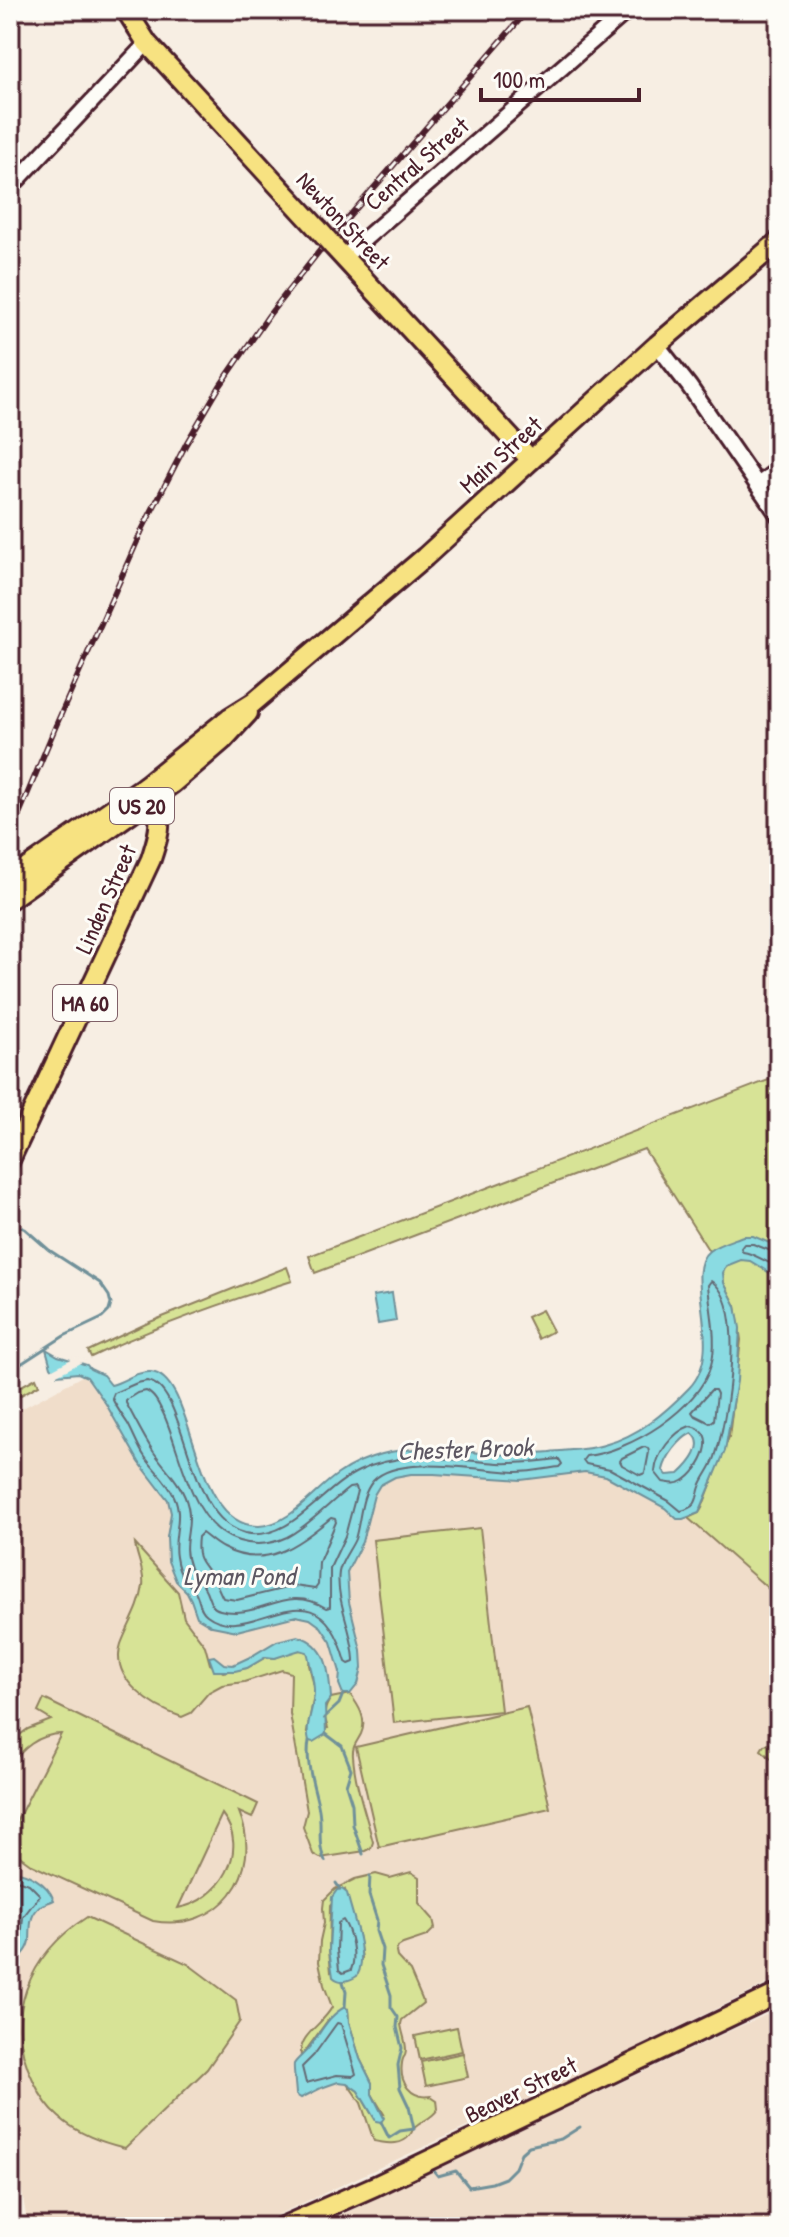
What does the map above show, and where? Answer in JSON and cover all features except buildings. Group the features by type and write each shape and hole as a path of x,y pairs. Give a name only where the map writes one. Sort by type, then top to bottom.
{"main road":[{"name":"Newton Street","path":"126,10 147,43 531,460"},
{"name":"Main Street","path":"12,891 149,792 229,718 253,703 412,568 657,345 779,241"},
{"name":"Main Street","path":"12,891 29,866 149,792"},
{"name":"Linden Street","path":"10,1160 147,872 160,827 159,812 149,792"},
{"name":"Beaver Street","path":"282,2227 375,2186 779,1993"}],"street":[{"name":"Central Street","path":"339,251 628,10"},
{"path":"10,188 147,43"},
{"path":"657,345 779,516"},
{"path":"758,485 779,469"}],"shaded area":[{"path":"84,1375 106,1404 139,1462 168,1500 171,1513 167,1551 180,1587 187,1592 193,1609 310,1619 321,1627 331,1642 340,1672 339,1684 356,1631 349,1602 347,1572 362,1542 374,1495 380,1485 395,1477 434,1474 521,1480 585,1472 606,1476 665,1508 672,1515 688,1518 779,1598 779,1978 607,2062 251,2227 28,2227 10,2121 10,1415"},
{"path":"779,2009 779,2227 316,2227 734,2029"}],"green space":[{"path":"779,1076 779,1598 688,1518 702,1508 729,1437 741,1340 736,1306 724,1283 723,1273 644,1149 315,1273 309,1256"},
{"path":"287,1267 292,1281 190,1315 91,1357 88,1351 150,1322"},
{"path":"542,1310 553,1331 538,1339 527,1317"},
{"path":"36,1378 39,1385 10,1401 10,1392"},
{"path":"480,1528 501,1711 394,1723 373,1540"},
{"path":"135,1544 178,1592 184,1618 205,1646 210,1664 223,1672 247,1668 266,1657 275,1658 291,1651 307,1652 315,1690 307,1732 328,1728 325,1712 331,1698 350,1694 363,1718 363,1728 353,1756 358,1789 373,1842 371,1848 320,1858 313,1854 303,1827 307,1811 290,1714 291,1673 282,1670 244,1682 222,1685 209,1692 191,1713 182,1717 147,1699 128,1681 119,1657 121,1644 139,1602 143,1581"},
{"path":"44,1699 258,1804 252,1818 239,1812 246,1857 241,1877 216,1908 198,1918 177,1922 153,1921 32,1865 10,1849 10,1824 13,1828 61,1734 31,1744 10,1767 10,1742 28,1729 51,1720 38,1712","holes":["222,1814 230,1828 232,1858 227,1872 207,1895 178,1908"]},
{"path":"527,1707 550,1808 379,1847 356,1747"},
{"path":"779,1742 779,1765 761,1750 764,1745"},
{"path":"411,1872 419,1877 419,1903 433,1919 435,1928 427,1936 398,1947 396,1952 410,1971 423,2003 402,2020 406,2050 402,2077 412,2092 437,2100 438,2109 415,2127 406,2139 394,2143 374,2141 361,2103 347,2083 358,2091 371,2113 384,2114 372,2094 372,2083 360,2059 348,2009 328,2020 301,2057 303,2042 332,2007 319,1962 324,1900 335,1889 355,1879 376,1874 390,1878","holes":["345,1890 362,1958 331,1972 330,1906"]},
{"path":"87,1917 188,1964 236,2000 240,2021 207,2069 125,2148 82,2133 51,2110 24,2058 20,2034 26,1989 36,1969 50,1949"},
{"path":"457,2027 462,2051 420,2060 415,2036"},
{"path":"463,2053 468,2077 426,2086 421,2062"}],"water":[{"name":"Lyman Pond","path":"743,1236 753,1236 779,1247 779,1274 741,1260 726,1266 723,1273 724,1283 736,1306 740,1328 737,1381 725,1451 699,1513 677,1519 665,1508 606,1476 585,1472 521,1480 434,1474 395,1477 380,1485 374,1495 362,1542 347,1572 349,1602 361,1650 362,1668 358,1684 350,1694 343,1694 339,1684 340,1672 331,1642 321,1627 310,1619 296,1616 237,1631 212,1626 197,1617 187,1592 176,1581 168,1561 167,1537 171,1513 168,1500 139,1462 87,1377 78,1373 57,1375 51,1367 46,1349 87,1365 103,1375 111,1385 146,1372 166,1380 178,1398 207,1479 219,1503 236,1520 259,1526 281,1520 343,1471 382,1454 424,1449 510,1455 577,1450 604,1445 640,1430 680,1397 700,1372 705,1333 699,1276 702,1262 709,1251","holes":["692,1433 697,1449 688,1465 679,1474 667,1475 663,1470 674,1449"]},
{"path":"392,1293 396,1321 378,1324 373,1296"},
{"path":"298,1636 308,1640 321,1652 329,1678 331,1698 325,1706 326,1734 313,1742 309,1741 308,1734 314,1690 307,1652 300,1650 275,1658 266,1657 235,1671 214,1671 209,1657 214,1656 224,1664 233,1665 277,1641"},
{"path":"10,1870 36,1879 47,1888 54,1900 34,1913 29,1945 10,1966"},
{"path":"342,1889 347,1893 361,1958 357,1976 342,1981 333,1977 329,1950 332,1897"},
{"path":"345,2007 360,2059 372,2083 372,2094 384,2118 381,2122 376,2121 358,2091 347,2083 338,2082 301,2098 296,2095 294,2064 328,2021"}],"pier":[{"path":"75,1357 86,1360 53,1377 49,1371"}],"waterway":[{"path":"10,1222 25,1229 49,1250 100,1283 111,1304 102,1318 64,1336 10,1371"},
{"path":"324,1718 339,1704 343,1694"},
{"path":"326,1734 342,1746 351,1769 346,1785 352,1804 353,1825 363,1854"},
{"path":"309,1741 309,1767 319,1810 321,1849 325,1861"},
{"path":"370,1876 369,1895 382,1949 381,1965 391,1995 391,2007 398,2017 402,2048 398,2065 400,2088 414,2129 400,2131 389,2138 381,2122"},
{"path":"336,1883 340,1889"},
{"path":"343,1982 345,2007"},
{"path":"433,2170 438,2176 456,2171 469,2187 492,2183 505,2178 529,2146 561,2139 580,2127"}],"railway":[{"path":"10,836 143,528 220,386 269,315 321,249 528,10"}],"water label":[{"name":"Chester Brook","path":"465,1449"}]}
